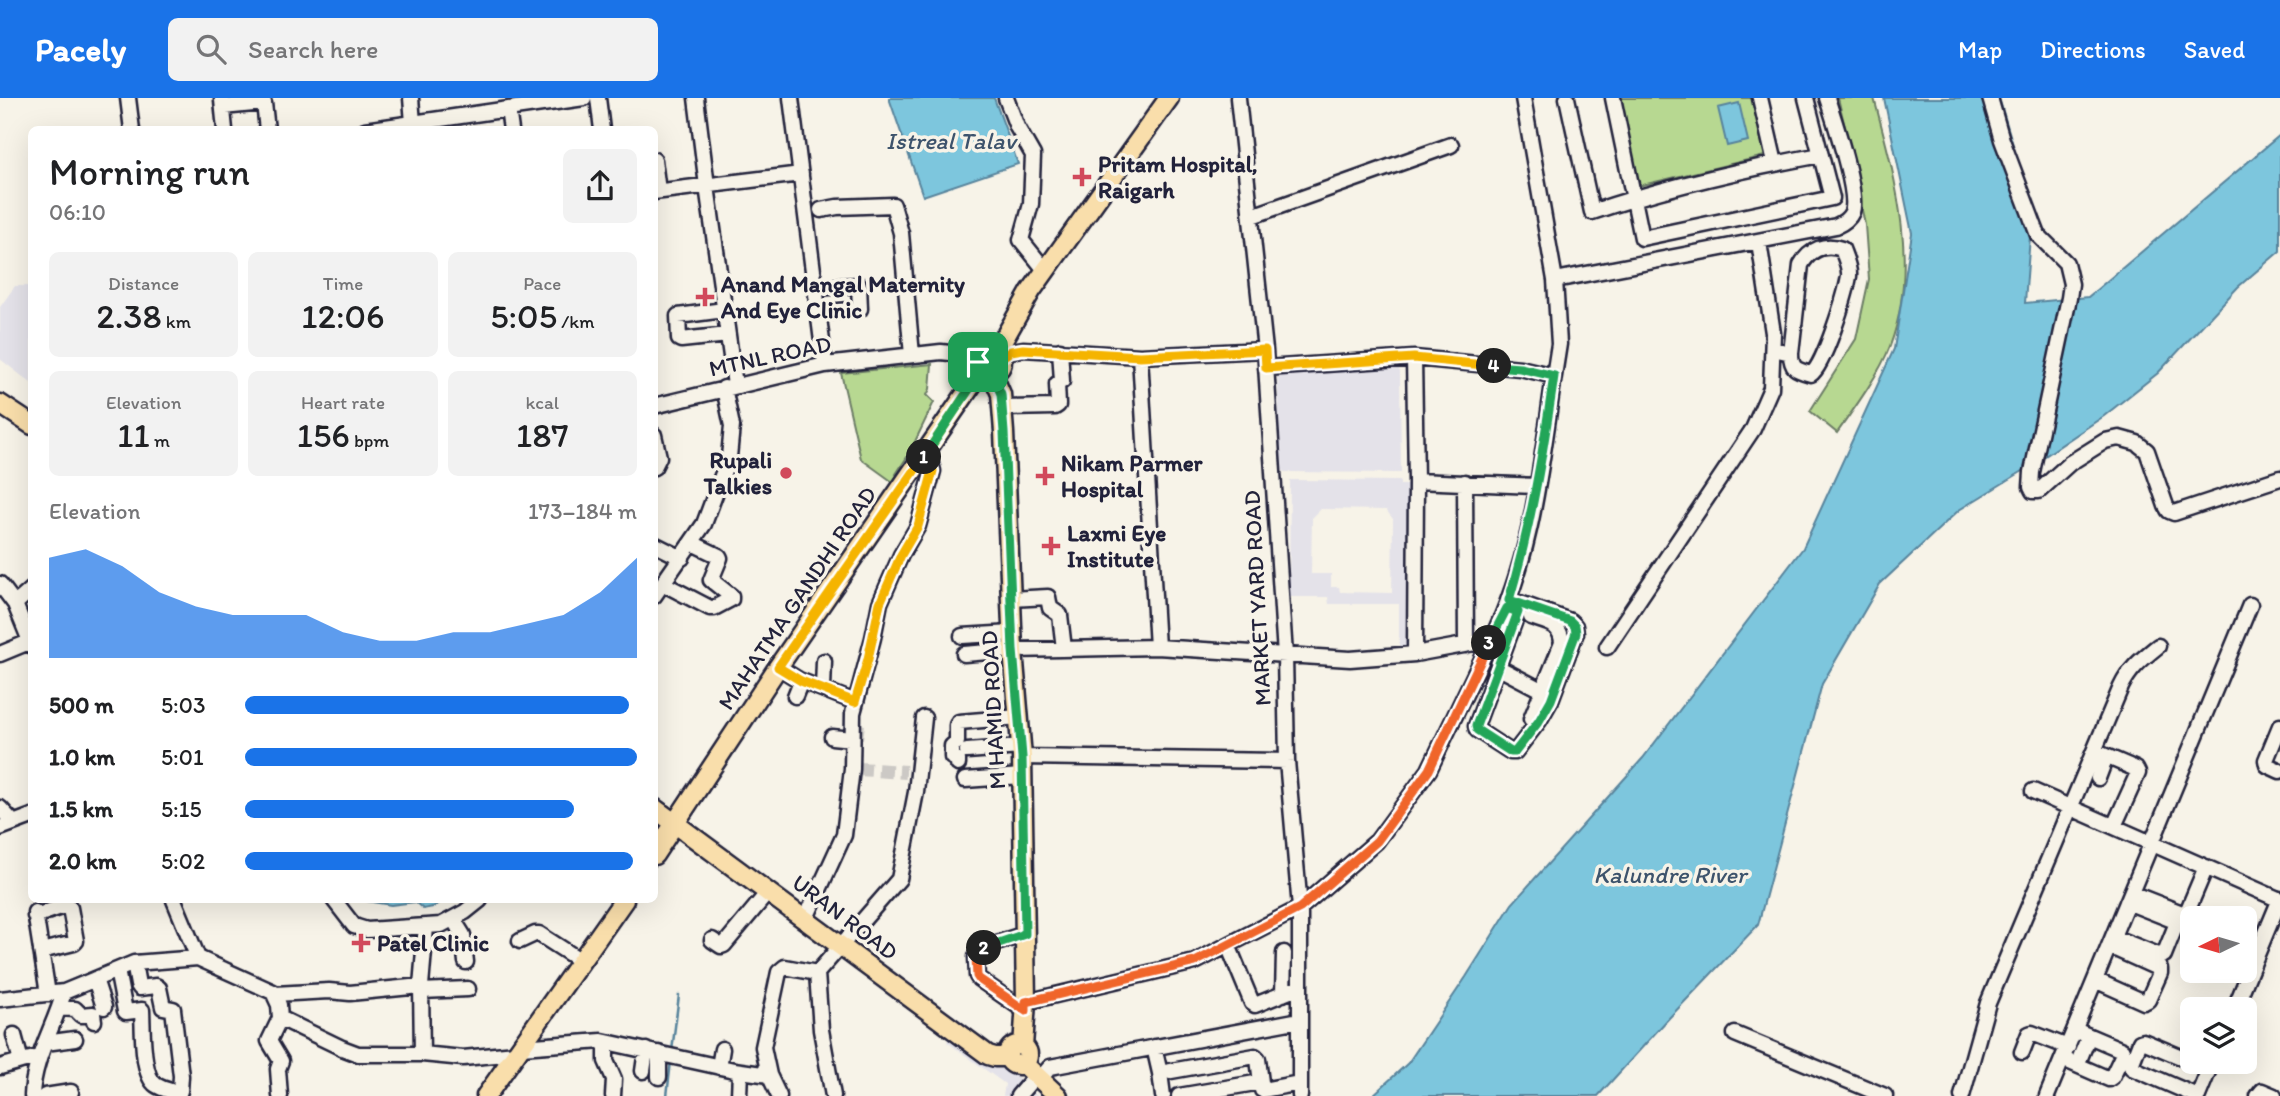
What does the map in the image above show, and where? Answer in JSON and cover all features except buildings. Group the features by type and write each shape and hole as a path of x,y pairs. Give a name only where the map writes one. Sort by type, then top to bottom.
{"main road":[{"path":"984,368 983,351 990,349 999,354 1031,291 1169,98"},
{"name":"M HAMID ROAD","path":"984,368 1001,394 1002,408 1022,776 1026,1064"},
{"name":"MAHATMA GANDHI ROAD","path":"658,849 778,667 984,368"},
{"path":"0,404 28,422"},
{"path":"0,416 28,433"},
{"name":"URAN ROAD","path":"658,811 988,1055 1026,1064 1058,1096"},
{"path":"486,1096 622,903"}],"street":[{"path":"128,98 132,126"},
{"path":"411,98 413,122"},
{"path":"389,126 508,109 527,102 584,98"},
{"path":"598,98 602,126"},
{"path":"658,591 692,543 712,508 731,448 728,335 696,98"},
{"path":"791,98 825,365"},
{"path":"1006,98 1017,127 1033,155 1031,204 1021,242 1046,271"},
{"name":"MARKET YARD ROAD","path":"1238,98 1265,350 1285,655 1287,761 1300,908 1300,1089"},
{"path":"1514,606 1570,621 1575,626 1576,633 1551,700 1539,721 1515,752 1511,752 1477,730 1476,726 1514,606 1537,486 1559,344 1555,280 1523,98"},
{"path":"1567,98 1592,212 1634,198 1775,163 1821,155"},
{"path":"1613,98 1642,238 1832,198 1806,98"},
{"path":"1760,98 1775,163"},
{"path":"1555,280 1759,242 1845,222 1852,211 1853,193 1827,98"},
{"path":"1990,98 2002,140 2038,235 2066,263 2071,284 2031,487 2035,492 2070,463 2105,441 2119,438 2137,443 2147,451 2166,506 2174,513 2280,478"},
{"path":"226,115 264,103 267,126"},
{"path":"508,109 510,126"},
{"path":"1252,216 1451,145"},
{"path":"658,192 800,174"},
{"path":"821,210 893,205 901,233 912,355"},
{"path":"1608,647 1753,429 1771,388 1773,333 1759,242"},
{"path":"1833,246 1842,249 1849,274 1826,351 1817,370 1811,374 1795,370 1791,366 1791,353 1801,265 1806,254 1833,246"},
{"path":"724,310 678,316 678,339 728,335"},
{"path":"999,354 1023,349 1140,356 1265,350"},
{"path":"1773,349 1791,353"},
{"path":"1002,408 1058,405 1057,384 1062,381 1060,350"},
{"name":"MTNL ROAD","path":"658,405 825,365 912,355 941,352 968,355 984,368"},
{"path":"1140,356 1157,647"},
{"path":"1266,368 1414,358 1520,368 1554,376"},
{"path":"1414,358 1415,653"},
{"path":"806,918 844,835 855,769 855,702 871,648 880,603 920,519 933,471 931,466 922,460"},
{"path":"1416,481 1537,486"},
{"path":"1465,482 1466,645"},
{"path":"664,584 710,608 731,598 711,580 719,556 692,543"},
{"path":"658,546 682,558"},
{"path":"0,584 15,604 28,639"},
{"path":"15,604 28,593"},
{"path":"1011,599 1048,597 1050,608 1060,615 1064,649"},
{"path":"2047,1096 2250,605"},
{"path":"1025,934 984,947 976,957 979,979 1026,1006 1195,962 1300,908 1377,841 1429,770 1491,640 1514,606"},
{"path":"1514,606 1556,627 1562,634 1562,643 1531,720 1513,742 1499,738 1488,727 1485,712 1518,632"},
{"path":"962,636 1064,649 1157,647 1350,659 1415,653 1491,640"},
{"path":"964,654 1013,642"},
{"path":"0,654 28,645"},
{"path":"1962,1096 1988,1003 2062,823 2100,754 2129,671 2158,646"},
{"path":"823,688 824,661"},
{"path":"778,667 801,681 855,702"},
{"path":"1503,670 1543,691"},
{"path":"795,696 801,681"},
{"path":"958,764 958,760 952,757 952,746 957,742 959,722 1018,717"},
{"path":"833,1096 821,1030 817,973 899,879 912,772 924,718"},
{"path":"2280,726 2266,760 2267,765 2280,771"},
{"path":"832,737 854,734"},
{"path":"967,751 1287,761"},
{"path":"2100,754 2136,769 2138,773 2114,826"},
{"path":"2098,778 2100,754"},
{"path":"965,780 1022,776"},
{"path":"2033,791 2048,797 2062,823"},
{"path":"0,808 7,825 28,817"},
{"path":"2062,823 2114,826 2151,843 2209,876 2280,900 2265,935 2258,943"},
{"path":"2129,897 2182,913 2187,912 2209,876"},
{"path":"2198,906 2209,876"},
{"path":"712,940 724,945 769,891"},
{"path":"2111,941 2164,955 2176,925 2175,921 2129,897"},
{"path":"175,903 198,958"},
{"path":"336,903 349,921 361,930 441,925 476,903"},
{"path":"41,951 76,941 70,908 67,905 35,914 41,951 48,994"},
{"path":"453,919 463,935 466,962"},
{"path":"422,1054 421,988 426,927"},
{"path":"520,942 539,934 580,961"},
{"path":"2265,935 2280,941"},
{"path":"2095,980 2144,1002 2148,1000 2160,973 2160,969 2111,941"},
{"path":"1228,945 1255,1005 1300,987"},
{"path":"1283,994 1284,953"},
{"path":"0,999 64,992 134,963 198,958 275,994 421,988 468,989"},
{"path":"134,963 138,985 140,988 159,988 163,1007"},
{"path":"779,1096 769,1076 763,1047 780,969 785,967 817,973"},
{"path":"117,970 125,1011 163,1007 173,1009 181,1076 180,1091 172,1094 156,1085 149,1076 142,1010"},
{"path":"96,979 104,1007"},
{"path":"32,1096 32,1078 64,992"},
{"path":"275,994 280,1018 269,1041 281,1061 278,1069 280,1096"},
{"path":"60,1008 75,1009 80,1015 91,1013 94,1021"},
{"path":"280,1018 358,1054 422,1054 463,1058 606,1041 769,1076"},
{"path":"1018,1096 1026,1064 1050,1067 1300,1020"},
{"path":"2022,1052 2032,1032 2065,1053 2077,1065 2109,1079 2112,1077 2123,1054 2122,1050 2075,1030"},
{"path":"1735,1034 1885,1096"},
{"path":"14,1035 20,1061"},
{"path":"2077,1065 2089,1036"},
{"path":"45,1043 75,1039"},
{"path":"606,1041 606,1061 614,1080 613,1096"},
{"path":"2180,1057 2143,1041 2140,1042 2131,1065 2132,1068 2198,1096 2208,1074"},
{"path":"1154,1047 1163,1096"},
{"path":"719,1067 722,1049"},
{"path":"643,1071 663,1054"},
{"path":"659,1077 663,1054"},
{"path":"1160,1073 1255,1056 1258,1059 1260,1089"},
{"path":"0,1067 39,1057"},
{"path":"739,1096 740,1071"},
{"path":"1180,1096 1260,1089 1300,1089"},
{"path":"2258,1096 2262,1091 2274,1096"},
{"path":"45,1096 71,1092"}],"shaded area":[{"path":"15,286 28,286 28,381 0,359 0,307"},
{"path":"1398,366 1401,473 1284,472 1281,468 1277,368"},
{"path":"1290,480 1400,481 1400,485 1410,485 1409,649 1399,649 1399,604 1329,604 1328,597 1289,597","holes":["1321,509 1386,510 1393,519 1392,593 1340,592 1339,587 1331,587 1331,574 1311,574 1312,518"]},
{"path":"950,1037 1013,1073 1037,1096 1003,1096 1005,1084 947,1042"}],"green space":[{"path":"1618,98 1756,98 1769,155 1638,186"},
{"path":"1838,98 1874,98 1896,190 1904,253 1899,315 1886,357 1837,433 1810,411 1856,339 1869,279 1865,225"},
{"path":"932,364 927,395 934,402 909,454 896,474 902,480 897,485 861,459 841,373"}],"water":[{"name":"Istreal Talav","path":"889,98 994,98 1018,164 923,196"},
{"name":"Kalundre River","path":"1884,98 1999,98 2032,209 2025,303 2088,297 2280,135 2280,251 2238,287 2158,373 2104,416 1959,510 1880,584 1822,684 1758,925 1598,1096 1372,1096 1408,1063 1512,904 1643,758 1803,548 1894,349 1912,233"},
{"path":"1739,103 1748,141 1727,146 1718,108"},
{"path":"416,903 440,903 433,907 423,909"}],"waterway":[{"path":"672,1051 679,995"},
{"path":"667,1096 671,1061"}],"tunnel":[{"path":"857,731 864,732"},
{"path":"857,769 906,772"}],"place":[{"name":"Pritam Hospital, Raigarh","path":"1082,177"},
{"name":"Anand Mangal Maternity And Eye Clinic","path":"705,297"},
{"name":"Rupali Talkies","path":"786,473"},
{"name":"Nikam Parmer Hospital","path":"1045,476"},
{"name":"Laxmi Eye Institute","path":"1051,546"},
{"name":"Patel Clinic","path":"361,943"}],"route":[{"path":"978,362 980,354 986,349 997,351 1002,357 1011,351 1023,349 1140,356 1265,350 1266,368 1414,358 1520,368 1554,376 1537,486 1522,557 1509,600 1570,621 1575,626 1576,633 1551,700 1539,721 1515,752 1477,730 1487,694 1518,612 1507,608 1429,770 1377,841 1300,908 1195,962 1026,1002 1026,1011 977,976 976,957 984,947 1025,934 1022,757 1013,650 1004,432 1001,394 992,373 982,370 778,667 801,681 855,702 880,603 920,519 933,471 931,466 922,460 982,370 978,362"}]}
